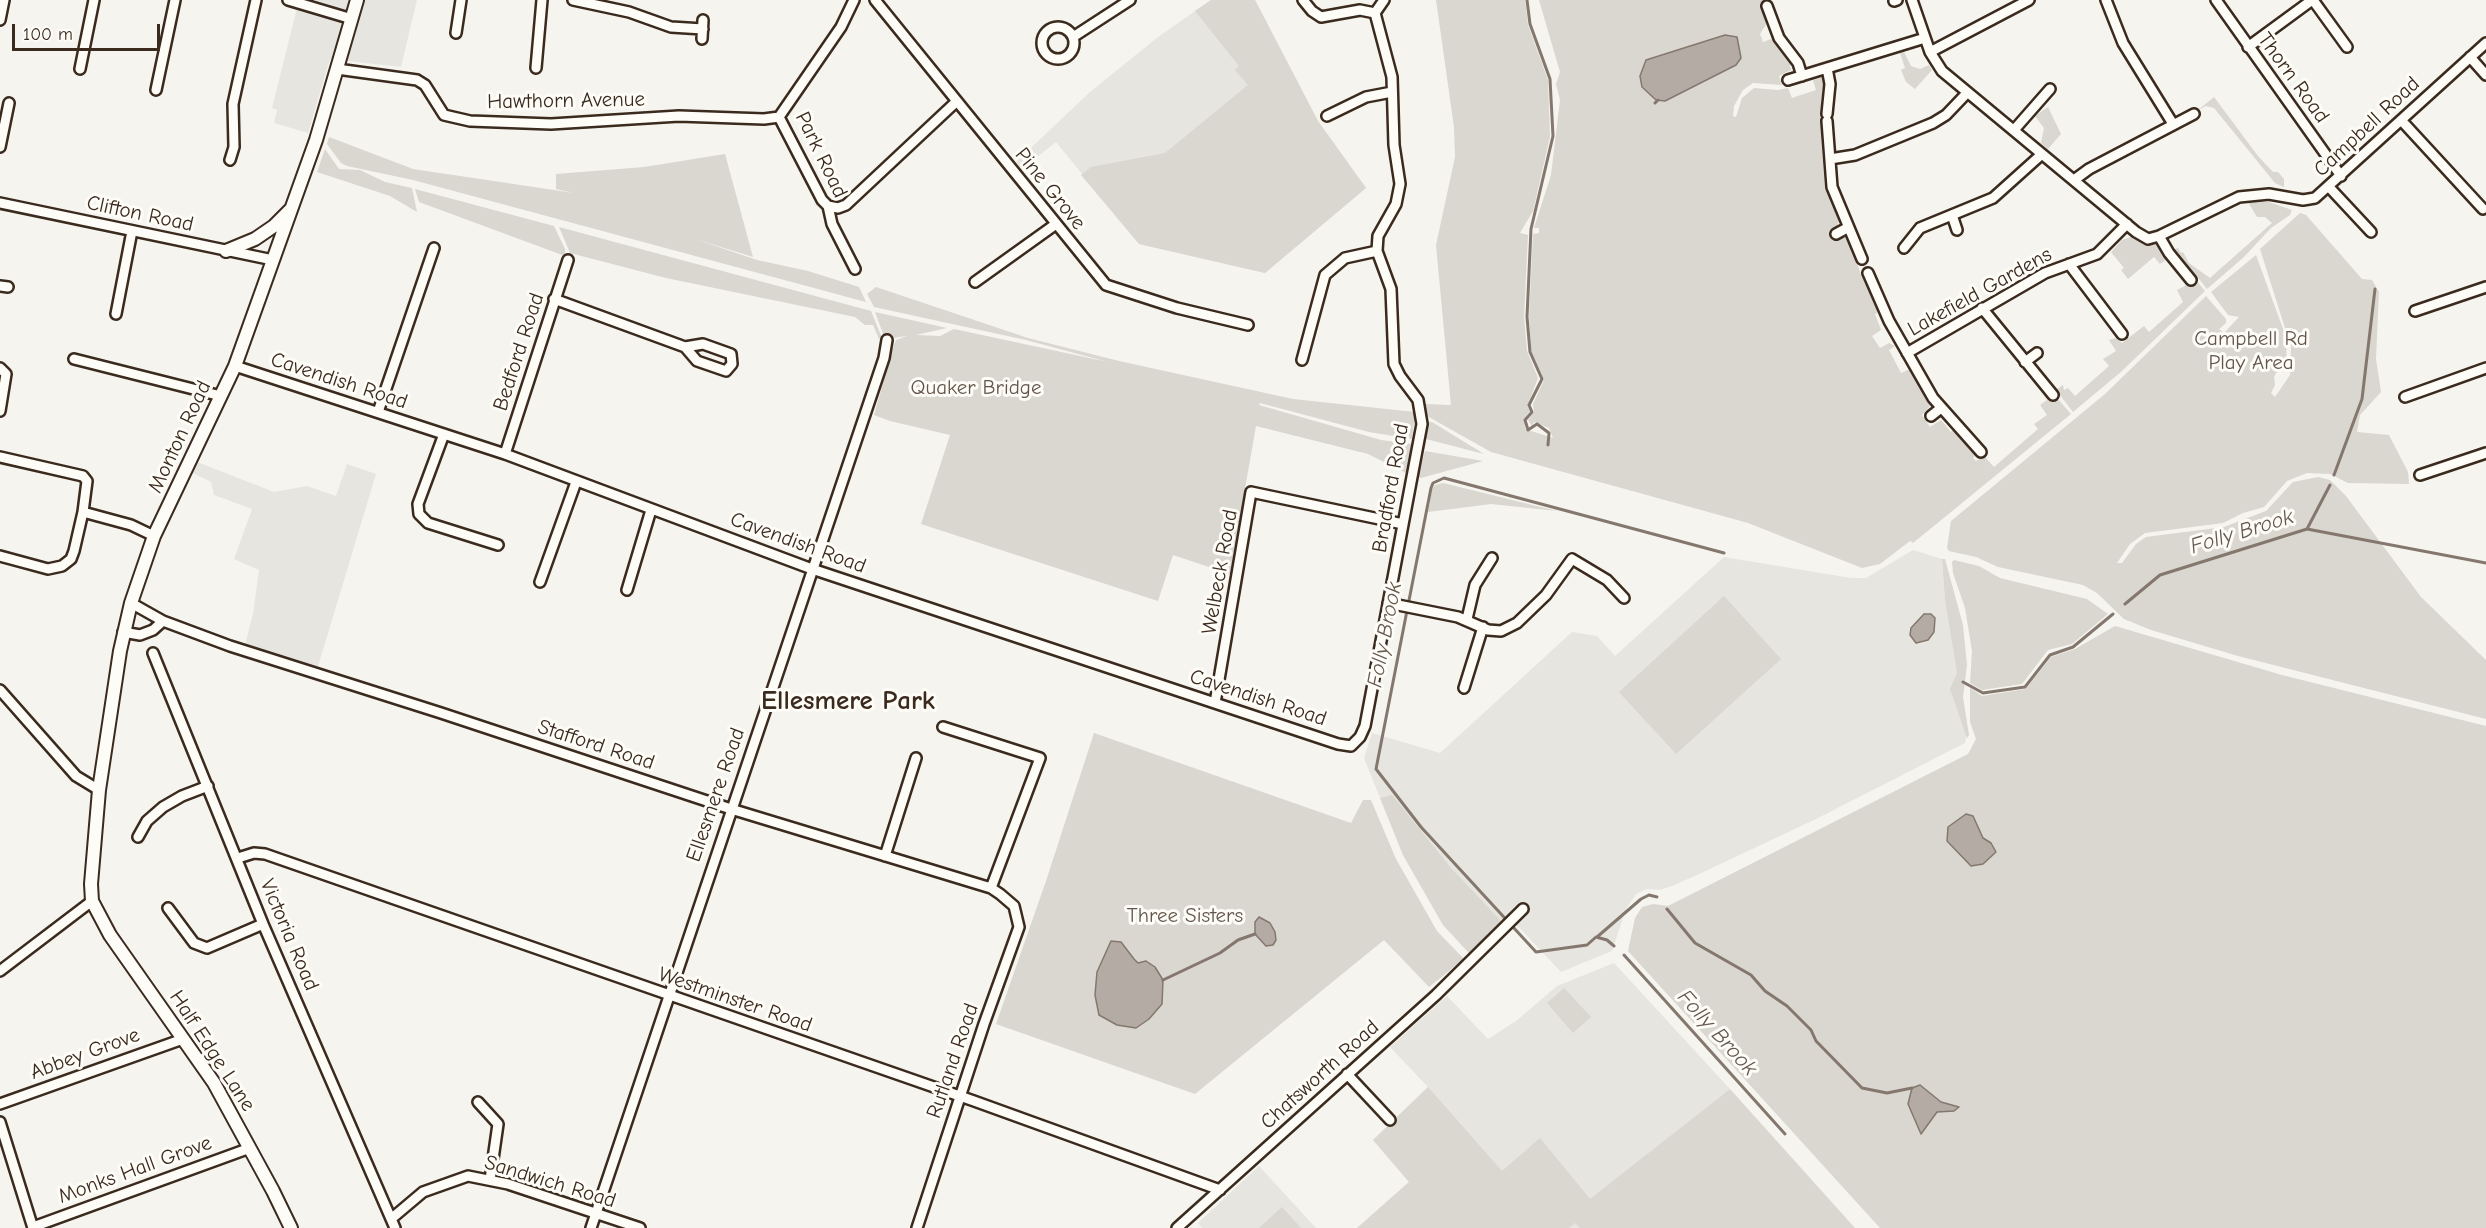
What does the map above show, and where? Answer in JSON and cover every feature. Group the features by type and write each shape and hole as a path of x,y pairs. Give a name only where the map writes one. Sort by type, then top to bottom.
{"main road":[{"name":"Monton Road","path":"92,901 91,884 99,790 123,632 131,603 154,536 235,366 293,206 357,0"},
{"path":"226,251 255,239 274,226 293,206"},
{"name":"Half Edge Lane","path":"92,901 110,935 214,1083 291,1228"}],"street":[{"path":"0,20 4,0"},
{"path":"80,69 94,0"},
{"path":"156,90 175,0"},
{"path":"230,160 234,147 233,104 256,0"},
{"path":"288,0 352,19"},
{"path":"456,33 461,0"},
{"path":"536,68 542,0"},
{"path":"573,0 629,12 671,27 703,29"},
{"name":"Park Road","path":"854,0 841,27 779,117 822,200 828,206 832,224 855,269"},
{"name":"Pine Grove","path":"875,0 1110,288 1248,325"},
{"path":"1109,0 1116,9"},
{"path":"1073,37 1130,0"},
{"path":"1303,0 1312,11 1321,17 1360,10 1375,13"},
{"path":"1375,13 1384,0"},
{"path":"1912,0 1930,52 1942,71 2144,237 2159,236 2169,253 2191,280"},
{"path":"2106,0 2123,43 2173,124"},
{"name":"Thorn Road","path":"2216,0 2341,176"},
{"path":"2248,47 2313,0 2347,47"},
{"path":"1930,52 2023,2"},
{"path":"1767,6 1776,31 1798,63 1802,76"},
{"path":"1302,360 1325,275 1345,258 1377,251 1380,231 1396,204 1400,189 1400,170 1394,145 1389,63 1375,13"},
{"path":"1765,36 1776,31"},
{"path":"1788,80 1925,38"},
{"name":"Campbell Road","path":"2159,236 2239,197 2269,194 2307,200 2318,197 2486,43"},
{"path":"2470,57 2486,75"},
{"path":"1827,68 1830,84 1827,117 1832,187 1847,228 1862,259"},
{"name":"Hawthorn Avenue","path":"337,69 417,80 424,85 444,115 470,121 551,124 679,116 764,119 779,117"},
{"path":"2014,130 2050,89"},
{"path":"1327,116 1360,100 1392,92"},
{"path":"1830,159 1855,155 1933,123 1946,115 1967,93"},
{"path":"828,206 838,208 846,205 957,101"},
{"path":"0,147 9,103"},
{"path":"2074,180 2089,168 2193,114"},
{"path":"2401,120 2483,209"},
{"path":"1904,248 1920,228 1993,198 2042,154"},
{"path":"2329,187 2371,232"},
{"name":"Clifton Road","path":"0,203 273,260"},
{"path":"1952,216 1957,230"},
{"path":"975,282 1056,224"},
{"name":"Lakefield Gardens","path":"1907,352 2045,273 2097,254 2127,224"},
{"path":"1836,234 1847,228"},
{"path":"116,314 132,231"},
{"name":"Bradford Road","path":"1351,746 1360,737 1365,726 1423,418 1418,400 1394,364 1391,289 1377,251"},
{"path":"378,412 433,252 442,260"},
{"name":"Bedford Road","path":"505,454 568,260"},
{"path":"2069,264 2122,334"},
{"name":"Lakefield Gardens","path":"1868,273 1892,335 1907,352 1941,408 1981,452"},
{"path":"2415,311 2486,287"},
{"path":"554,299 686,347 703,344 731,354 732,364 726,371 697,361 686,347"},
{"path":"1982,309 2053,395"},
{"name":"Ellesmere Road","path":"591,1228 730,809 884,358 887,340"},
{"path":"2025,362 2037,353"},
{"path":"74,359 221,396"},
{"name":"Cavendish Road","path":"235,366 505,454 812,569 1351,746"},
{"path":"0,368 6,374 0,411"},
{"path":"2405,397 2486,368"},
{"path":"1931,417 1941,408"},
{"path":"444,434 418,504 419,514 428,523 484,545 498,545"},
{"path":"2420,475 2486,453"},
{"path":"0,457 83,476 87,481 83,512 71,559 62,566 48,568 0,556"},
{"path":"540,582 576,482"},
{"name":"Welbeck Road","path":"1215,703 1251,492 1403,524"},
{"path":"627,590 651,510"},
{"path":"83,512 131,525 154,536"},
{"path":"1388,603 1467,619 1483,627 1501,631 1517,623 1546,595 1577,550"},
{"path":"1467,619 1475,585 1492,558"},
{"path":"1572,558 1613,586 1624,598"},
{"path":"1613,586 1621,578"},
{"name":"Stafford Road","path":"131,603 163,621 230,646 452,716 730,809 991,888 1014,906"},
{"path":"123,632 140,635 153,630 163,621"},
{"path":"1464,688 1483,627"},
{"name":"Victoria Road","path":"153,654 263,924 393,1224"},
{"path":"0,690 76,776 99,790"},
{"path":"943,727 1040,758 991,888"},
{"path":"885,856 916,758"},
{"path":"138,837 147,821 163,807 182,796 208,786"},
{"name":"Westminster Road","path":"238,858 254,853 265,854 960,1096 1220,1190"},
{"path":"0,971 92,901"},
{"name":"Rutland Road","path":"916,1228 1019,927 1014,906"},
{"path":"168,908 194,943 207,948 263,924"},
{"name":"Chatsworth Road","path":"1177,1228 1485,947 1520,912"},
{"name":"Abbey Grove","path":"0,1104 183,1039"},
{"path":"1347,1074 1390,1120"},
{"path":"478,1102 498,1124 490,1180"},
{"path":"0,1122 33,1228"},
{"name":"Monks Hall Grove","path":"33,1228 250,1148"},
{"name":"Sandwich Road","path":"393,1224 423,1192 468,1176 490,1180 640,1228"}],"shaded area":[{"path":"299,0 417,0 401,67 330,59 308,133 274,123 277,110 272,108"},
{"path":"1211,0 1255,0 1318,121 1366,188 1265,273 1139,244 1056,142 1022,169 1016,162 1090,92 1158,37"},
{"path":"1725,35 1737,37 1741,58 1736,65 1665,101 1656,100 1642,87 1640,76 1646,60"},
{"path":"192,460 274,492 307,486 336,496 347,464 376,474 316,673 245,645 253,614 259,570 234,559 252,509 214,495 211,482 187,470"},
{"path":"1913,550 1942,559 1945,601 1967,732 1965,743 1816,819 1697,875 1660,890 1647,889 1636,894 1626,909 1612,951 1561,972 1512,920 1501,921 1470,954 1443,925 1403,855 1364,758 1372,733 1440,753 1572,632 1597,636 1615,656 1724,557 1851,578 1866,578"},
{"path":"1924,614 1931,614 1935,618 1934,632 1928,640 1916,643 1910,635 1911,628"},
{"path":"1966,814 1973,816 1983,838 1991,843 1996,852 1983,864 1971,866 1947,841 1948,827"},
{"path":"1259,917 1270,923 1275,932 1276,940 1273,945 1266,946 1255,934 1255,922"},
{"path":"1111,941 1121,942 1138,963 1146,961 1155,967 1163,980 1162,1004 1149,1019 1136,1028 1117,1025 1099,1015 1095,995 1097,972"},
{"path":"1614,963 1730,1089 1570,1217 1580,1228 1357,1228 1409,1182 1373,1140 1428,1087 1390,1047 1447,996 1488,1039 1516,1021 1557,986"},
{"path":"1920,1085 1941,1102 1959,1107 1954,1111 1937,1112 1921,1134 1908,1104 1912,1088"},
{"path":"1259,1166 1316,1228 1202,1228 1198,1223"}],"green space":[{"path":"1211,0 1255,0 1318,121 1366,188 1265,273 1139,244 1081,175 1091,167 1165,153 1248,85 1235,70 1239,66 1195,11"},
{"path":"1436,0 1525,0 1528,25 1548,80 1550,137 1533,211 1520,233 1528,235 1524,317 1527,351 1538,378 1528,404 1530,411 1524,419 1525,429 1553,438 1549,428 1534,422 1532,426 1528,420 1534,412 1533,404 1544,380 1531,352 1529,316 1533,234 1539,233 1539,228 1534,228 1551,175 1560,100 1556,84 1560,72 1539,0 1767,0 1760,3 1767,23 1760,34 1763,42 1771,39 1775,42 1789,60 1791,70 1779,76 1782,85 1753,83 1743,90 1734,106 1733,116 1736,117 1742,98 1754,88 1778,90 1788,88 1792,98 1816,90 1813,80 1824,77 1821,104 1824,137 1821,137 1825,190 1828,190 1839,220 1837,227 1831,231 1834,238 1847,238 1851,245 1861,275 1880,311 1875,314 1881,330 1872,336 1880,348 1889,343 1895,346 1889,350 1901,373 1910,369 1930,406 1922,415 1930,427 1941,420 1951,432 1956,428 1977,453 1973,458 1976,461 1985,457 1994,467 2038,429 2034,424 2047,415 2040,405 2047,400 2051,402 2057,398 2071,414 1913,543 1910,541 1880,564 1862,568 1748,523 1491,452 1427,416 1425,404 1451,405 1436,245 1455,157 1454,127"},
{"path":"1904,52 1911,66 1920,69 1929,65 1932,70 1915,89 1906,82 1901,70 1905,68 1900,53"},
{"path":"2214,97 2258,156 2273,172 2278,172 2284,179 2284,187 2275,183 2214,108 2206,106 2198,110"},
{"path":"2048,107 2061,134 2048,149 2041,143 2044,128 2035,116"},
{"path":"329,137 413,169 574,193 556,189 556,174 644,167 725,154 753,257 695,239 757,260 808,271 859,287 866,302 413,180 347,166 341,163 327,144"},
{"path":"325,149 339,169 360,170 385,182 412,188 417,212 390,196 317,172"},
{"path":"415,189 554,226 565,249 565,256 419,202"},
{"path":"2248,202 2269,202 2292,210 2290,215 2271,228 2244,257 2207,289 2175,249 2178,248 2181,253 2183,252 2189,263 2210,278 2272,223 2265,217 2257,217"},
{"name":"Campbell Rd Play Area","path":"2300,213 2306,215 2362,279 2372,280 2379,292 2376,359 2381,392 2360,415 2357,432 2389,435 2408,472 2409,484 2348,483 2330,474 2307,473 2287,481 2264,507 2243,513 2223,523 2145,533 2130,544 2117,563 2122,563 2136,544 2146,537 2224,527 2266,511 2293,482 2318,477 2330,480 2346,496 2421,597 2486,660 2486,719 2238,656 2151,630 2124,619 2097,593 2083,585 1998,567 1976,557 1949,551 1947,548 1951,521 2105,394 2206,296 2226,319 2226,323 2219,329 2224,333 2239,317 2228,315 2211,292 2256,255 2286,337 2287,368 2276,373 2274,377 2275,385 2271,393 2275,397 2290,375 2291,347 2260,249"},
{"path":"559,227 871,311 882,338 879,339 873,325 865,325 855,317 666,278 570,253"},
{"path":"2131,237 2144,245 2158,245 2167,259 2160,264 2154,257 2128,279 2121,270 2124,268 2111,252 2122,240"},
{"path":"2196,280 2205,291 2122,371 2073,412 2056,390 2063,385 2064,390 2068,388 2075,396 2109,366 2103,359 2116,351 2109,340 2116,338 2122,343 2144,326 2149,332 2183,302 2177,290"},
{"name":"Quaker Bridge","path":"876,287 1028,338 1119,361 1293,399 1415,412 1412,439 1369,432 1260,403 1259,405 1381,440 1412,444 1406,473 1368,454 1256,426 1230,574 1173,555 1158,601 921,524 950,435 874,415 896,340 907,336 885,339 875,312 947,328 916,335 940,336 954,329 1108,362 1026,340 874,307 867,294"},
{"path":"1428,422 1432,422 1484,454 1426,439"},
{"path":"1425,451 1483,461 1421,478 1418,477"},
{"path":"1443,483 1557,511 1491,504 1428,512 1432,489 1435,485"},
{"path":"1942,559 1945,559 1963,625 1967,665 1963,697 1969,735 1967,738 1950,689 1957,673 1945,601"},
{"path":"1954,560 1979,566 2000,578 2087,599 2108,614 2072,644 2048,650 2022,684 1982,690 1970,683 1972,651 1965,608 1953,573 1952,562"},
{"path":"1724,596 1781,659 1676,754 1619,692"},
{"path":"2115,626 2282,675 2486,726 2486,1228 1880,1228 1628,951 1635,918 1642,907 1653,904 1668,906 1968,754 1976,739 1970,722 1970,688 1982,696 2026,689 2051,657 2075,649"},
{"name":"Three Sisters","path":"1094,733 1351,823 1363,800 1371,800 1396,859 1437,931 1464,959 1429,987 1384,940 1195,1094 996,1024"},
{"path":"1392,795 1451,868 1501,921 1470,954 1443,925 1403,855 1380,798"},
{"path":"1564,988 1591,1017 1573,1033 1547,1003"},
{"path":"1428,1087 1502,1171 1540,1138 1590,1199 1730,1089 1855,1228 1580,1228 1575,1223 1569,1228 1357,1228 1409,1182 1373,1140"},
{"path":"1282,1207 1301,1228 1259,1228"}],"waterway":[{"name":"Folly Brook","path":"1527,0 1530,24 1550,79 1553,136 1531,229 1527,317 1530,352 1542,379 1529,405 1532,412 1525,420 1528,430 1537,424 1549,433 1548,445"},
{"path":"1655,103 1658,100"},
{"path":"2334,475 2362,399 2375,289"},
{"name":"Folly Brook","path":"1614,946 1607,940 1596,937 1587,945 1536,952 1421,827 1376,769 1431,488 1433,483 1444,478 1724,553"},
{"path":"2307,529 2330,485"},
{"name":"Folly Brook","path":"2125,604 2160,575 2307,529 2486,563"},
{"name":"Folly Brook","path":"1963,682 1983,693 2025,687 2050,655 2073,647 2113,614"},
{"path":"1597,937 1641,899 1649,895 1657,897"},
{"path":"1667,909 1695,943 1751,975 1765,991 1787,1006 1811,1030 1816,1041 1862,1088 1887,1093 1912,1088"},
{"path":"1163,980 1220,953 1238,940 1255,934"},
{"name":"Folly Brook","path":"1624,955 1785,1134"}],"district":[{"name":"Ellesmere Park","path":"848,701"}]}
